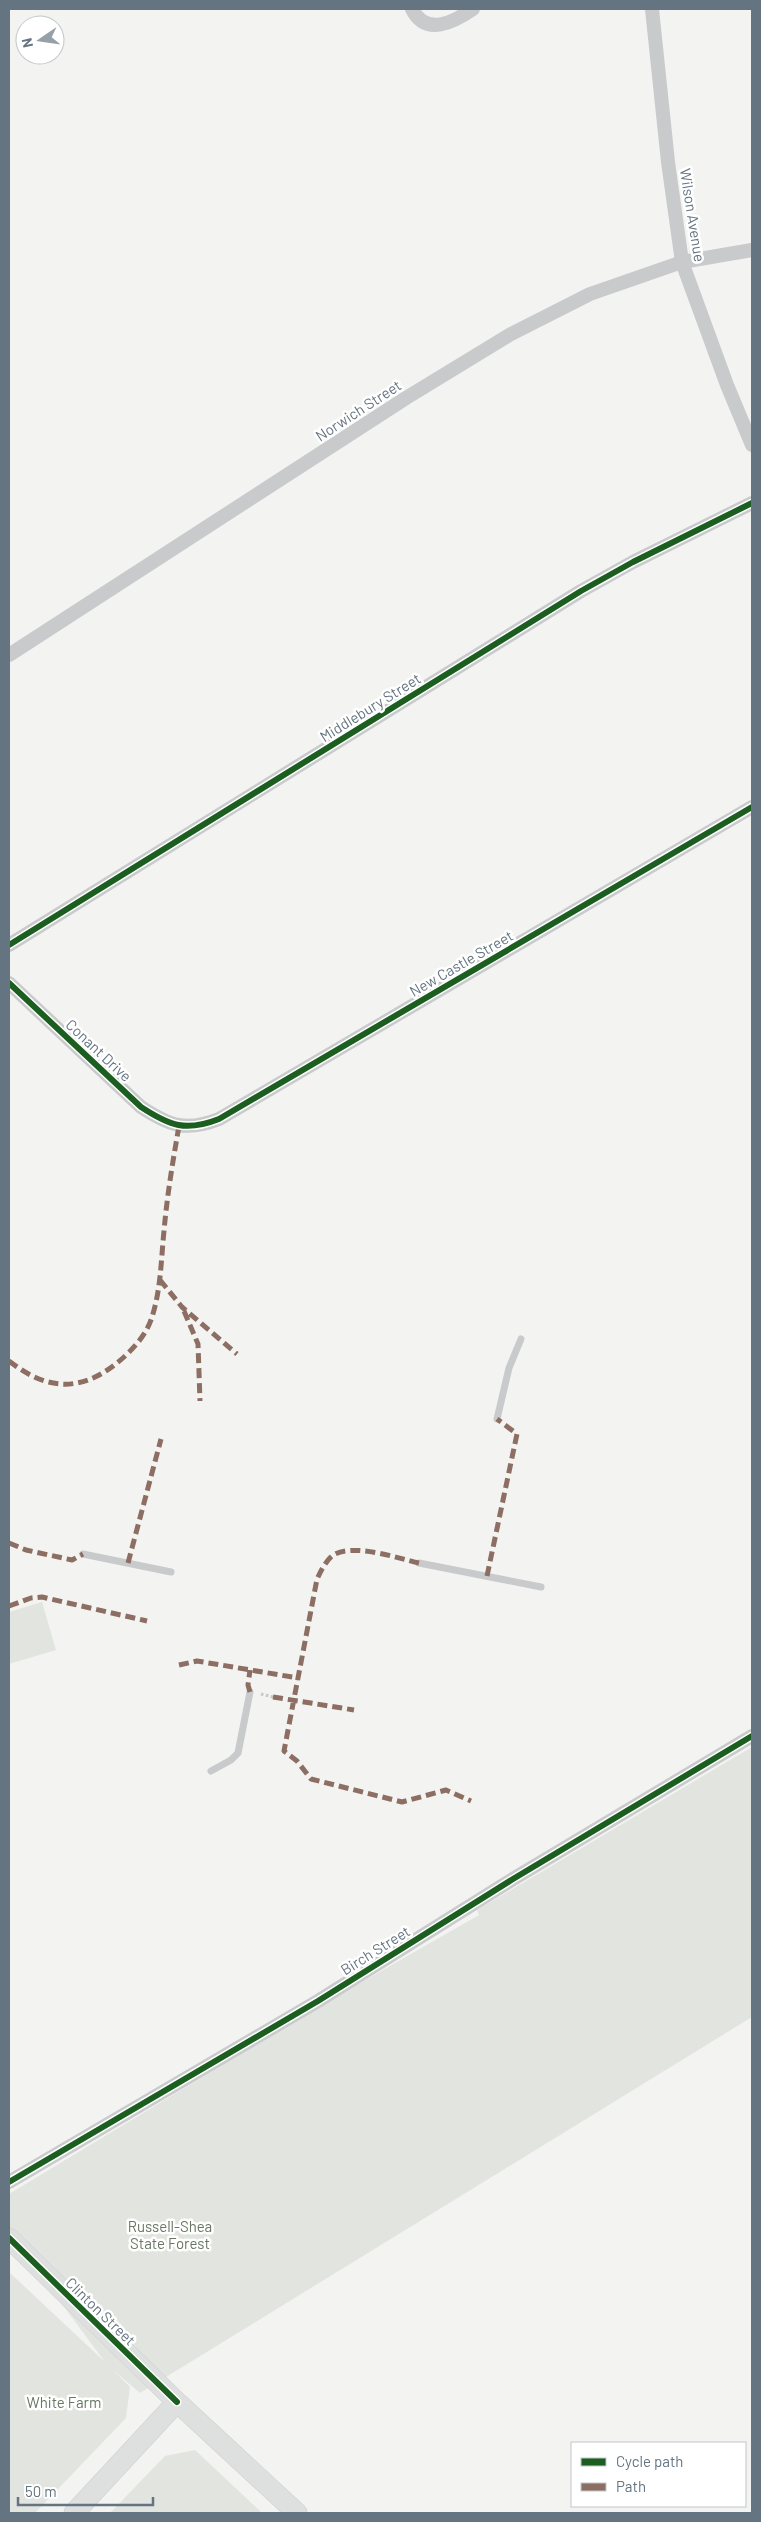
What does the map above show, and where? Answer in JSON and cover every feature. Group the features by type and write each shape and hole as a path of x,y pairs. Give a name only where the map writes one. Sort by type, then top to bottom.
{"main road":[{"name":"Clinton Street","path":"9,2238 177,2402 297,2513"},
{"path":"74,2513 177,2402"}],"street":[{"path":"412,9 420,19 438,26 456,21 473,9"},
{"name":"Wilson Avenue","path":"652,9 668,162 682,262 727,385 752,445"},
{"name":"Norwich Street","path":"9,655 397,403 511,334 590,294 682,262 752,250"},
{"name":"Middlebury Street","path":"9,945 581,591 633,562 752,503"},
{"name":"New Castle Street","path":"179,1126 200,1126 219,1119 752,807"},
{"name":"Conant Drive","path":"9,982 141,1108 159,1119 179,1126"},
{"name":"Birch Street","path":"9,2182 318,2001 513,1879 752,1736"}],"lane":[{"path":"496,1419 509,1368 520,1340"},
{"path":"83,1554 170,1572"},
{"path":"419,1562 541,1587"},
{"path":"211,1771 231,1760 238,1753 250,1692"}],"green space":[{"path":"42,1602 56,1650 9,1664 9,1612"},
{"name":"Russell-Shea State Forest","path":"752,1747 752,2017 140,2393 113,2370 130,2387 126,2418 35,2513 9,2513 9,2272 105,2362 9,2233 9,2194 327,2002 479,1915 477,1910"},
{"path":"195,2450 262,2513 110,2513 165,2456"}],"marked path":[{"path":"9,1361 39,1379 53,1383 81,1382 110,1369 141,1339 150,1323 157,1296 172,1165 179,1126"},
{"path":"160,1280 182,1307 237,1354"},
{"path":"184,1311 198,1344 200,1401"},
{"path":"487,1576 517,1434 497,1419"},
{"path":"128,1563 161,1439"},
{"path":"9,1543 26,1550 72,1560 83,1554"},
{"path":"419,1563 374,1552 351,1550 332,1556 325,1564 317,1579 284,1751 297,1761 311,1779 402,1802 446,1790 471,1801"},
{"path":"9,1606 31,1598 42,1597 147,1621"},
{"path":"179,1665 197,1661 298,1678"},
{"path":"250,1670 248,1685 250,1692"},
{"path":"273,1697 354,1710"}],"cycle path":[{"path":"9,945 581,591 633,562 752,503"},
{"path":"9,983 141,1107 161,1119 178,1125 187,1126 207,1123 219,1119 752,807"},
{"path":"9,2182 318,2001 513,1879 752,1736"},
{"path":"9,2238 177,2402"}],"park label":[{"name":"White Farm","path":"64,2402"}]}
